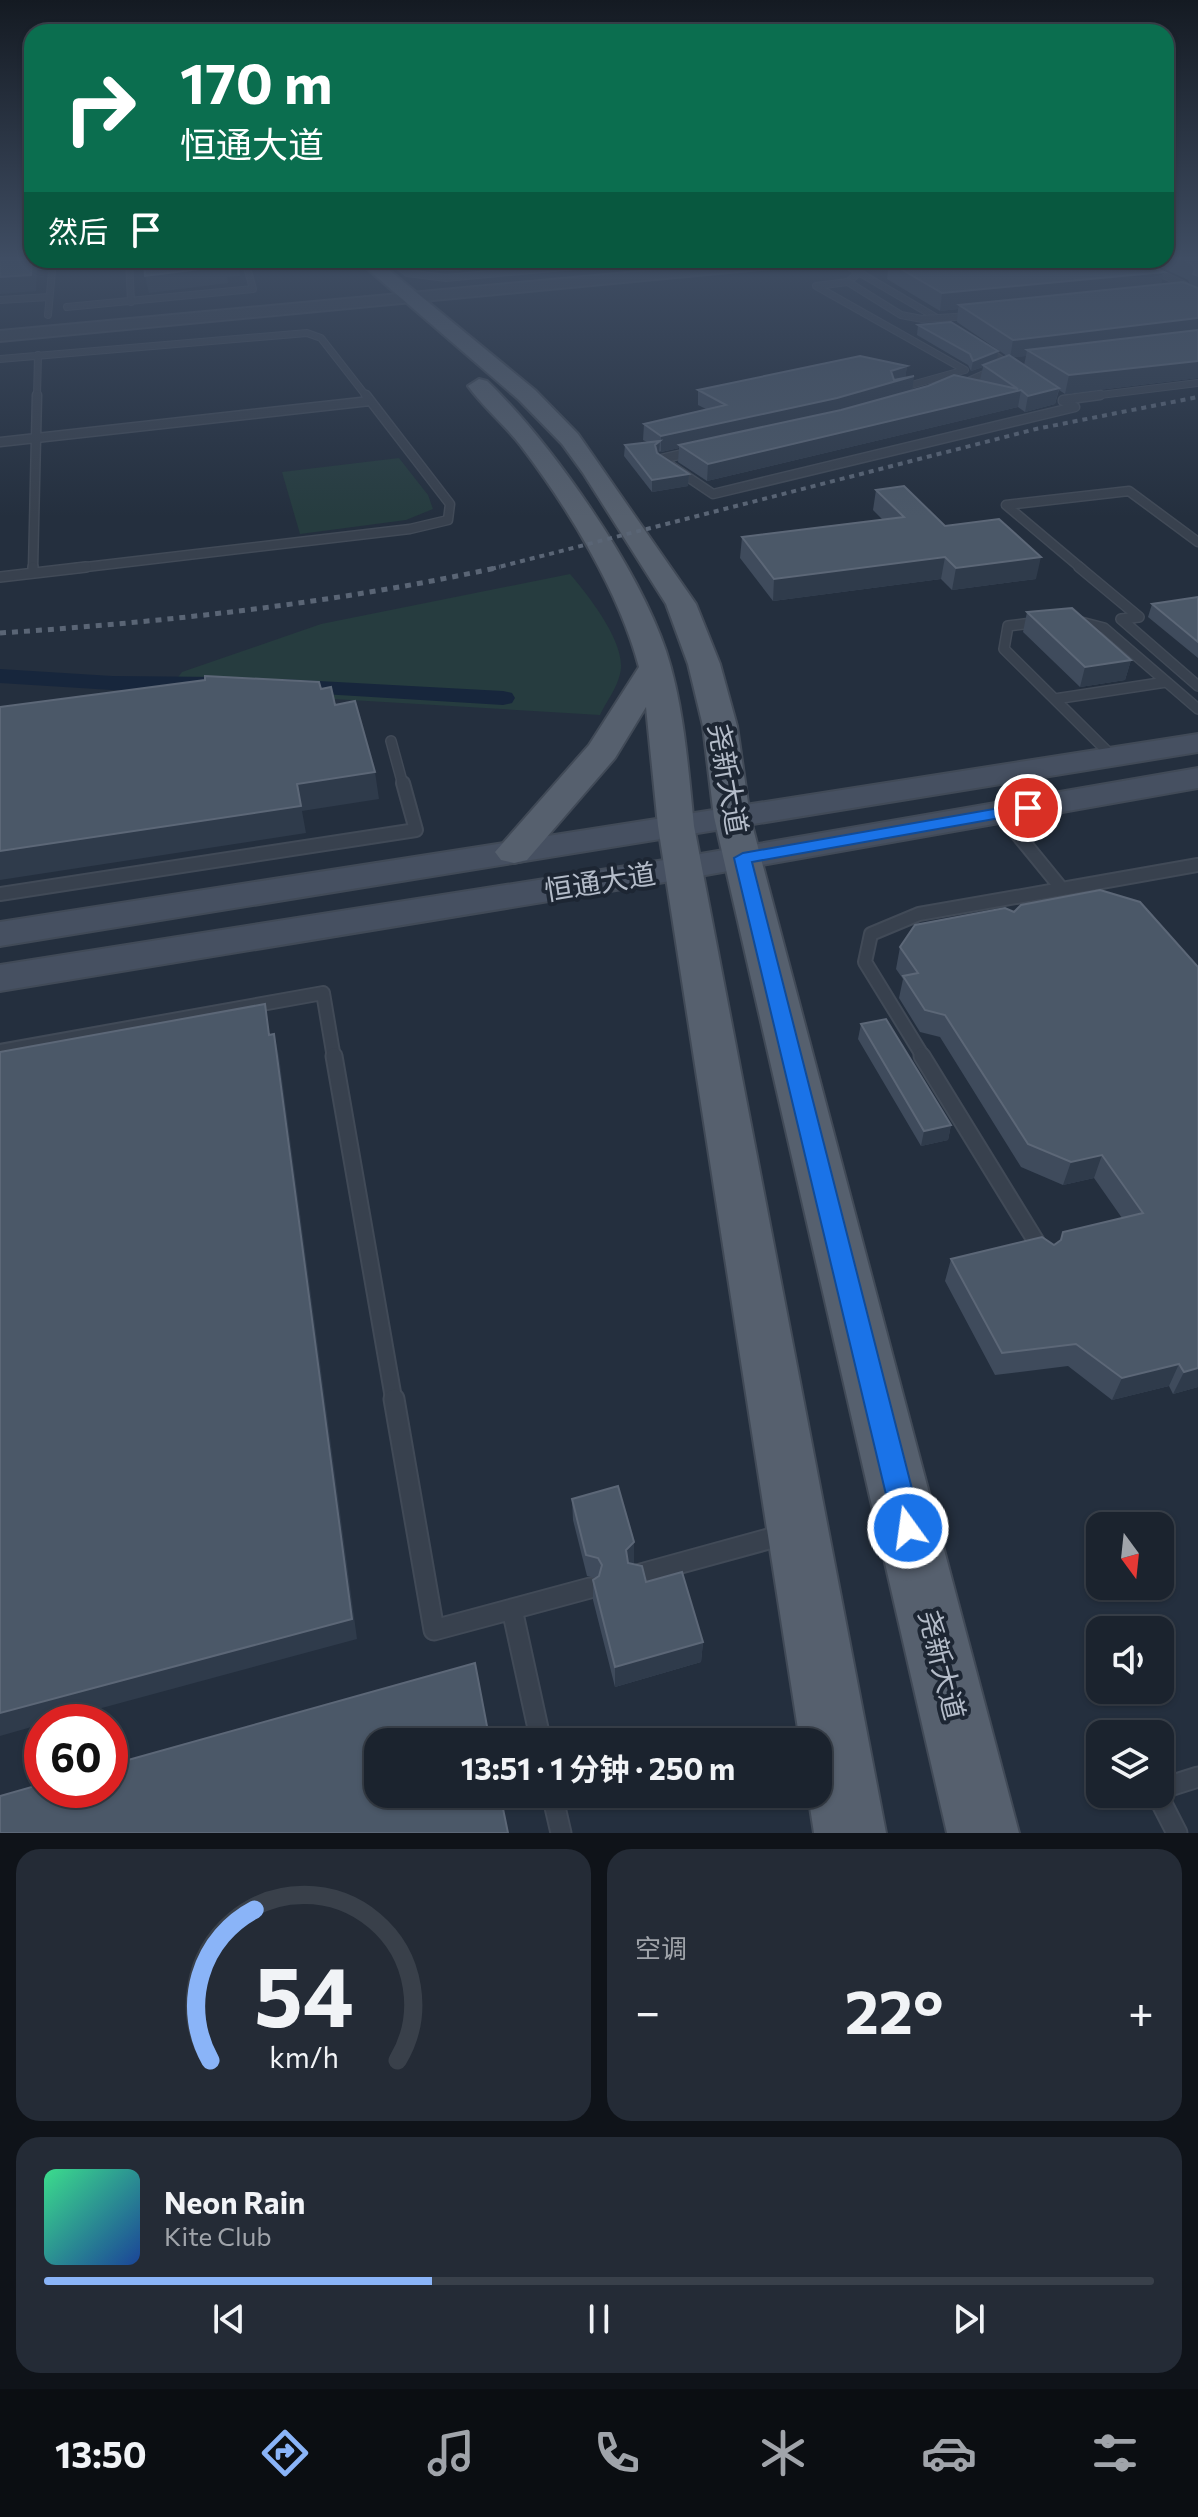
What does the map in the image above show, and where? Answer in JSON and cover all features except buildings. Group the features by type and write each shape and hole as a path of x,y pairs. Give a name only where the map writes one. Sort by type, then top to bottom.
{"main road":[{"name":"尧新大道","path":"444,346 534,444 556,475 635,609 655,666 668,728 676,826 683,868 850,1833"},
{"name":"尧新大道","path":"465,346 527,395 570,439 681,604 704,664 720,726 737,838 983,1833"},
{"path":"514,852 603,751 655,666"},
{"name":"恒通大道","path":"0,978 683,868 737,838 1112,756 1198,743"},
{"name":"恒通大道","path":"0,934 676,826 737,838 1000,813 1198,778"}],"lane":[{"path":"0,359 154,346"},
{"path":"0,577 410,529 448,520 450,504 327,346"},
{"path":"894,390 965,370 922,346"},
{"path":"981,346 1018,372"},
{"path":"33,573 38,355"},
{"path":"951,388 1007,364 1022,363"},
{"path":"1063,401 1198,383"},
{"path":"706,448 661,459 713,494 1075,407 1052,393"},
{"path":"0,442 370,401"},
{"path":"1198,542 1129,491 1006,505 1139,617 1121,619 1198,686"},
{"path":"1067,619 1104,628 1198,709"},
{"path":"1052,620 1008,626 1004,649 1112,756"},
{"path":"1055,699 1166,682"},
{"path":"0,894 416,830 391,741"},
{"path":"1000,813 1062,889"},
{"path":"1045,1257 865,962 871,934 919,914 994,908 1062,889 1198,865"},
{"path":"0,1051 323,993 434,1630 590,1588"},
{"path":"637,1575 798,1531"},
{"path":"512,1609 538,1728"},
{"path":"1174,1785 1198,1777"},
{"path":"555,1808 561,1833"},
{"path":"1164,1808 1177,1833"}],"green space":[{"path":"399,458 428,495 433,509 406,520 300,534 282,472"},
{"path":"570,574 605,621 621,662 614,690 600,715 169,689 182,672 321,624"}],"waterway":[{"path":"0,676 112,683 222,684"},
{"path":"282,686 503,698"}],"railway":[{"path":"493,568 1036,429 1198,397"},
{"path":"493,568 500,567"},
{"path":"0,633 126,623 314,601 493,568"}],"route":[{"path":"908,1528 743,858 1028,808"}]}
